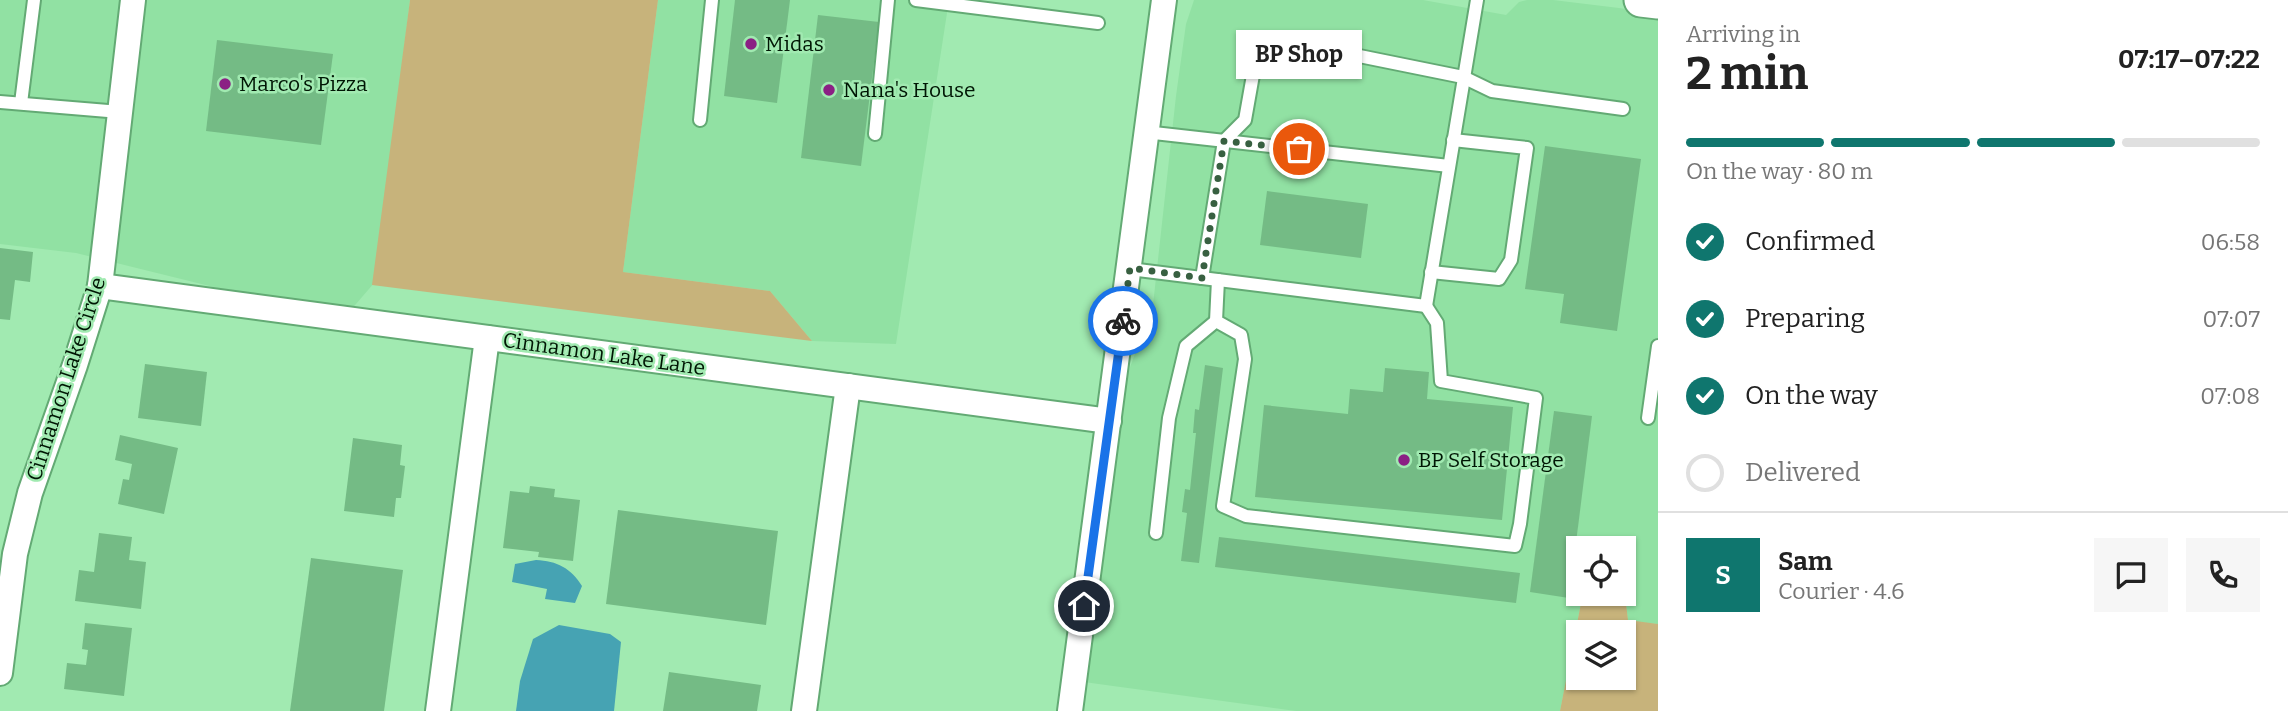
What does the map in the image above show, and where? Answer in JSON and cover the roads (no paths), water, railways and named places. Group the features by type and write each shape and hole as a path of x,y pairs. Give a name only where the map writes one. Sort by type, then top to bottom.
{"main road":[{"path":"1641,0 1658,2"}],"street":[{"name":"Cinnamon Lake Circle","path":"0,673 15,554 30,493 100,286 133,0"},
{"path":"1070,711 1164,0"},
{"name":"Cinnamon Lake Lane","path":"100,286 1109,421"},
{"path":"438,711 487,338"},
{"path":"804,711 848,386"}],"lane":[{"path":"21,103 34,0"},
{"path":"700,120 712,0"},
{"path":"875,134 888,0"},
{"path":"916,0 1098,23"},
{"path":"1216,321 1241,335 1245,359 1223,506 1246,516 1515,546 1536,398 1441,381 1437,323 1426,306 1478,0"},
{"path":"1202,278 1224,141 1245,120 1252,75 1266,53 1310,46 1463,77 1492,91 1623,109"},
{"path":"0,102 120,112"},
{"path":"1145,132 1449,166"},
{"path":"1431,272 1499,279 1511,260 1527,148 1453,140"},
{"path":"1130,268 1426,306"},
{"path":"1156,533 1169,418 1186,346 1216,321 1218,280"},
{"path":"1648,418 1658,345"}],"water":[{"path":"536,560 557,564 573,574 582,586 575,603 545,599 547,589 512,582 515,564"},
{"path":"559,625 610,634 621,642 614,711 516,711 520,681 533,639"}],"place":[{"name":"Midas","path":"751,44"},
{"name":"Marco's Pizza","path":"225,84"},
{"name":"Nana's House","path":"829,90"},
{"name":"BP Shop","path":"1299,149"},
{"name":"BP Self Storage","path":"1404,460"}]}
